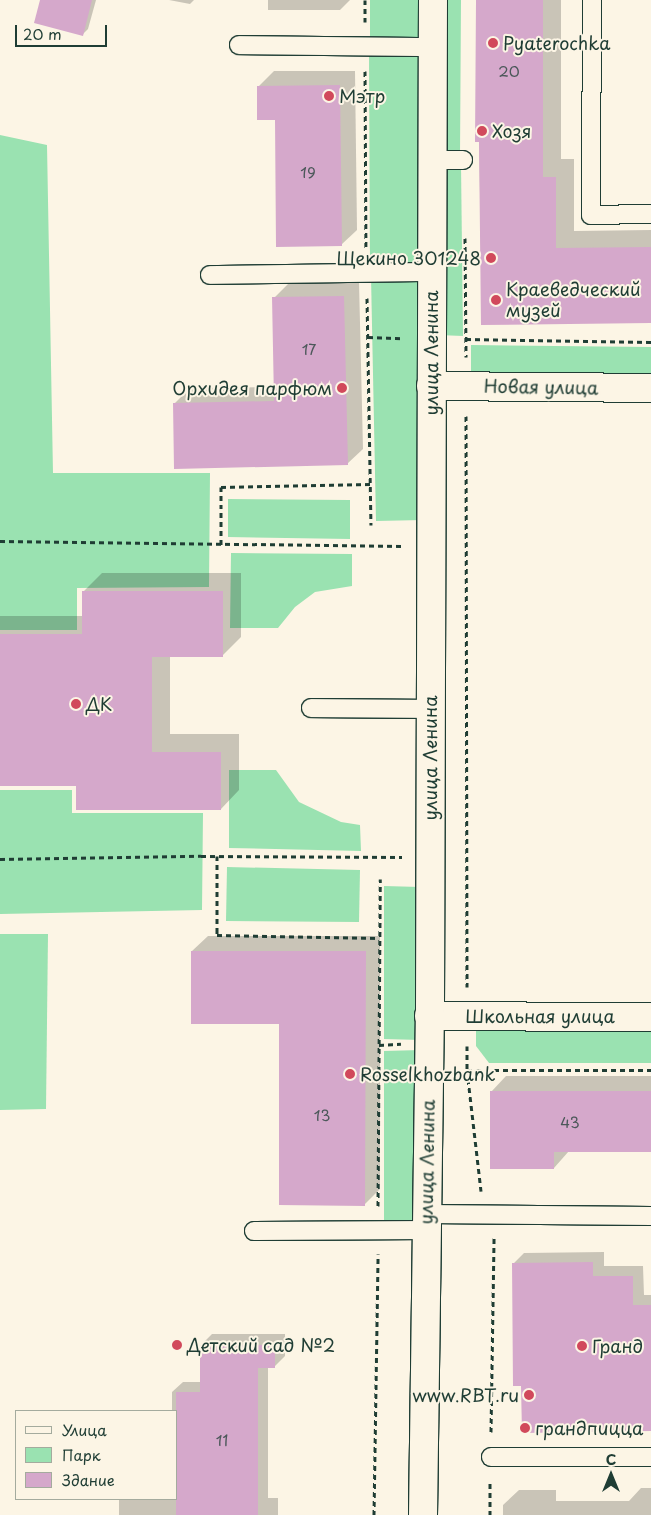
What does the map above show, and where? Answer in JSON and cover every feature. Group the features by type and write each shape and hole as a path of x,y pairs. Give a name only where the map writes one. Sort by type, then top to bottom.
{"street":[{"name":"улица Ленина","path":"423,1515 429,1016 433,0"},
{"name":"Новая улица","path":"431,386 651,388"},
{"name":"Школьная улица","path":"429,1016 651,1017"}],"lane":[{"path":"592,0 591,214 651,214"},
{"path":"238,45 433,47"},
{"path":"432,160 463,160"},
{"path":"210,275 432,272"},
{"path":"311,708 429,709"},
{"path":"254,1231 378,1231 427,1222 495,1214 651,1216"},
{"path":"491,1457 651,1457"}],"path":[{"path":"365,0 366,272 371,525"},
{"path":"464,229 467,386 465,467 467,1070 479,1188 495,1214 490,1515"},
{"path":"368,337 651,342"},
{"path":"220,545 221,487 371,484"},
{"path":"0,541 431,547"},
{"path":"217,856 217,935 379,938"},
{"path":"0,859 217,856 430,857"},
{"path":"374,1515 380,879"},
{"path":"467,1070 651,1070"}],"green space":[{"path":"370,0 423,0 423,40 370,40"},
{"path":"447,0 461,0 460,156 438,156 446,89"},
{"path":"369,51 423,52 422,267 370,268"},
{"path":"0,135 47,145 53,473 210,473 209,587 77,588 77,630 0,630"},
{"path":"437,164 461,164 463,336 438,335"},
{"path":"371,276 423,276 423,520 376,521"},
{"path":"471,345 651,347 651,382 471,382"},
{"path":"228,499 350,500 350,539 228,537"},
{"path":"231,553 352,554 352,586 315,592 295,607 278,628 230,628"},
{"path":"229,770 276,770 299,802 341,822 360,825 361,851 229,848"},
{"path":"0,790 72,790 72,813 203,813 202,910 0,914"},
{"path":"227,867 360,870 359,922 226,921"},
{"path":"384,886 420,887 421,1040 384,1039"},
{"path":"0,934 48,934 46,1109 0,1110"},
{"path":"476,1023 651,1024 651,1063 489,1063 476,1046"},
{"path":"421,1050 418,1223 384,1223 384,1051"}],"building":[{"path":"40,0 92,0 83,36 34,23"},
{"path":"476,0 543,0 543,177 556,177 556,248 651,247 651,323 481,325 479,142 475,142"},
{"path":"340,85 342,246 276,247 275,120 257,120 257,86"},
{"path":"344,296 348,465 174,469 173,403 274,401 272,297"},
{"name":"ДК","path":"82,591 223,591 223,657 152,657 152,752 221,752 221,810 76,810 76,786 0,786 0,634 82,634"},
{"path":"191,951 366,951 365,1206 279,1205 279,1024 191,1024"},
{"path":"490,1091 651,1091 651,1152 554,1152 554,1169 490,1169"},
{"name":"Гранд","path":"593,1262 593,1276 633,1276 633,1305 651,1305 651,1431 522,1433 521,1386 513,1386 512,1263"},
{"path":"200,1345 275,1345 275,1368 258,1368 258,1515 176,1515 176,1500 178,1500 178,1410 176,1410 176,1392 200,1392"}],"place":[{"name":"Pyaterochka","path":"493,43"},
{"name":"Мэтр","path":"329,96"},
{"name":"Хозя","path":"482,131"},
{"name":"Щекино 301248","path":"491,258"},
{"name":"Краеведческий музей","path":"496,300"},
{"name":"Орхидея парфюм","path":"342,388"},
{"name":"ДК","path":"76,704"},
{"name":"Rosselkhozbank","path":"350,1074"},
{"name":"Детский сад №2","path":"177,1345"},
{"name":"Гранд","path":"582,1346"},
{"name":"www.RBT.ru","path":"529,1395"},
{"name":"грандпицца","path":"525,1428"}]}
